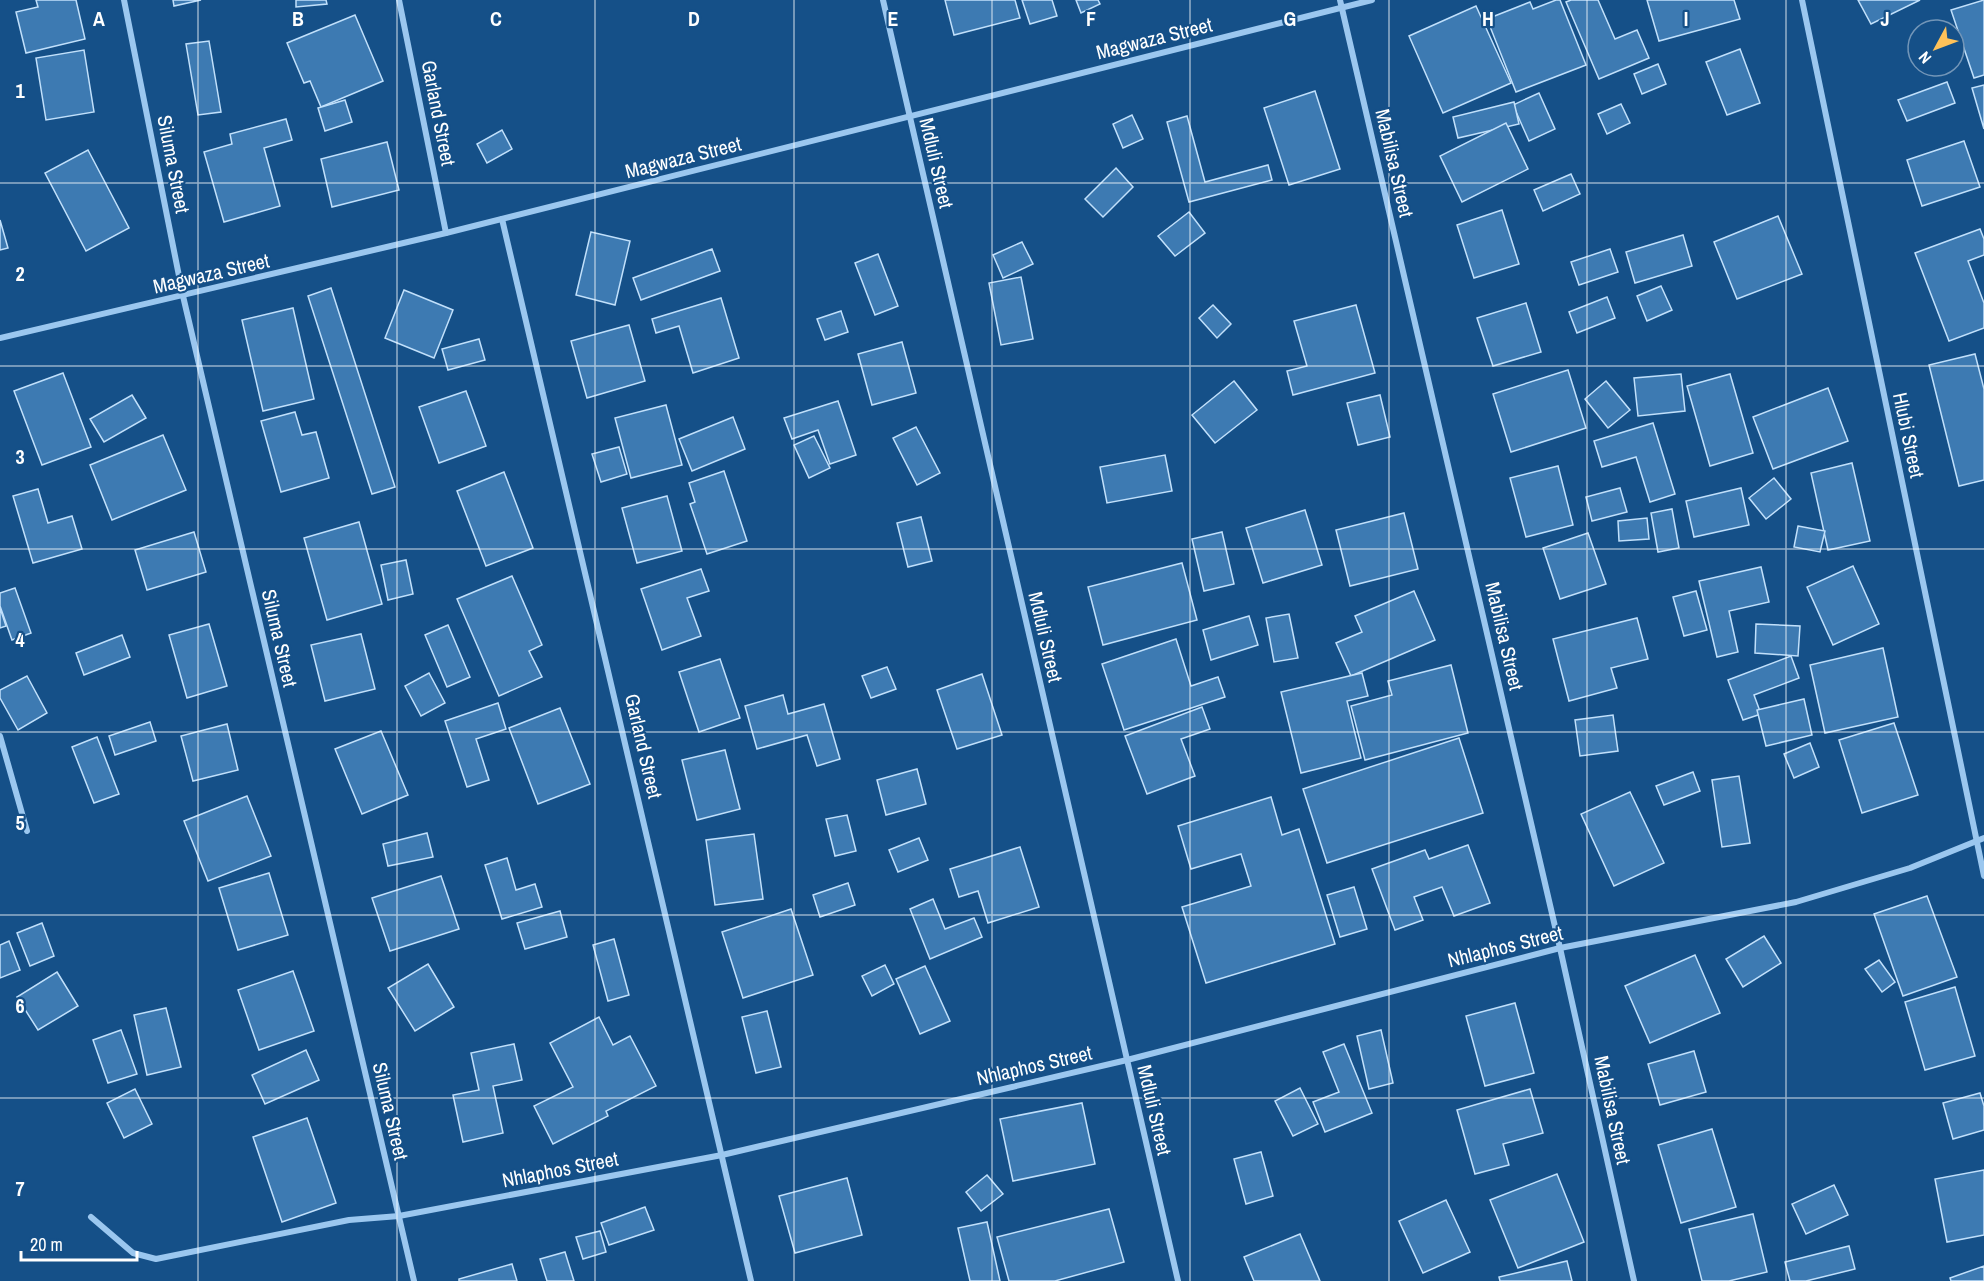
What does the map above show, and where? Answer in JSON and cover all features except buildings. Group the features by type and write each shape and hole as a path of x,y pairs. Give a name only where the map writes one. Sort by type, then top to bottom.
{"street":[{"name":"Siluma Street","path":"124,0 183,296 414,1281"},
{"name":"Garland Street","path":"399,0 446,233"},
{"name":"Mdluli Street","path":"884,0 909,118 1178,1281"},
{"name":"Magwaza Street","path":"0,338 446,233 909,118 1341,3 1372,0"},
{"name":"Hlubi Street","path":"1802,0 1984,876"},
{"name":"Mabilisa Street","path":"1341,3 1560,948 1634,1281"},
{"name":"Garland Street","path":"502,219 751,1281"},
{"path":"0,736 27,831"},
{"name":"Nhlaphos Street","path":"91,1217 133,1253 156,1260 349,1220 399,1216 722,1155 1127,1060 1560,948 1796,902 1910,868 1984,838"}]}
